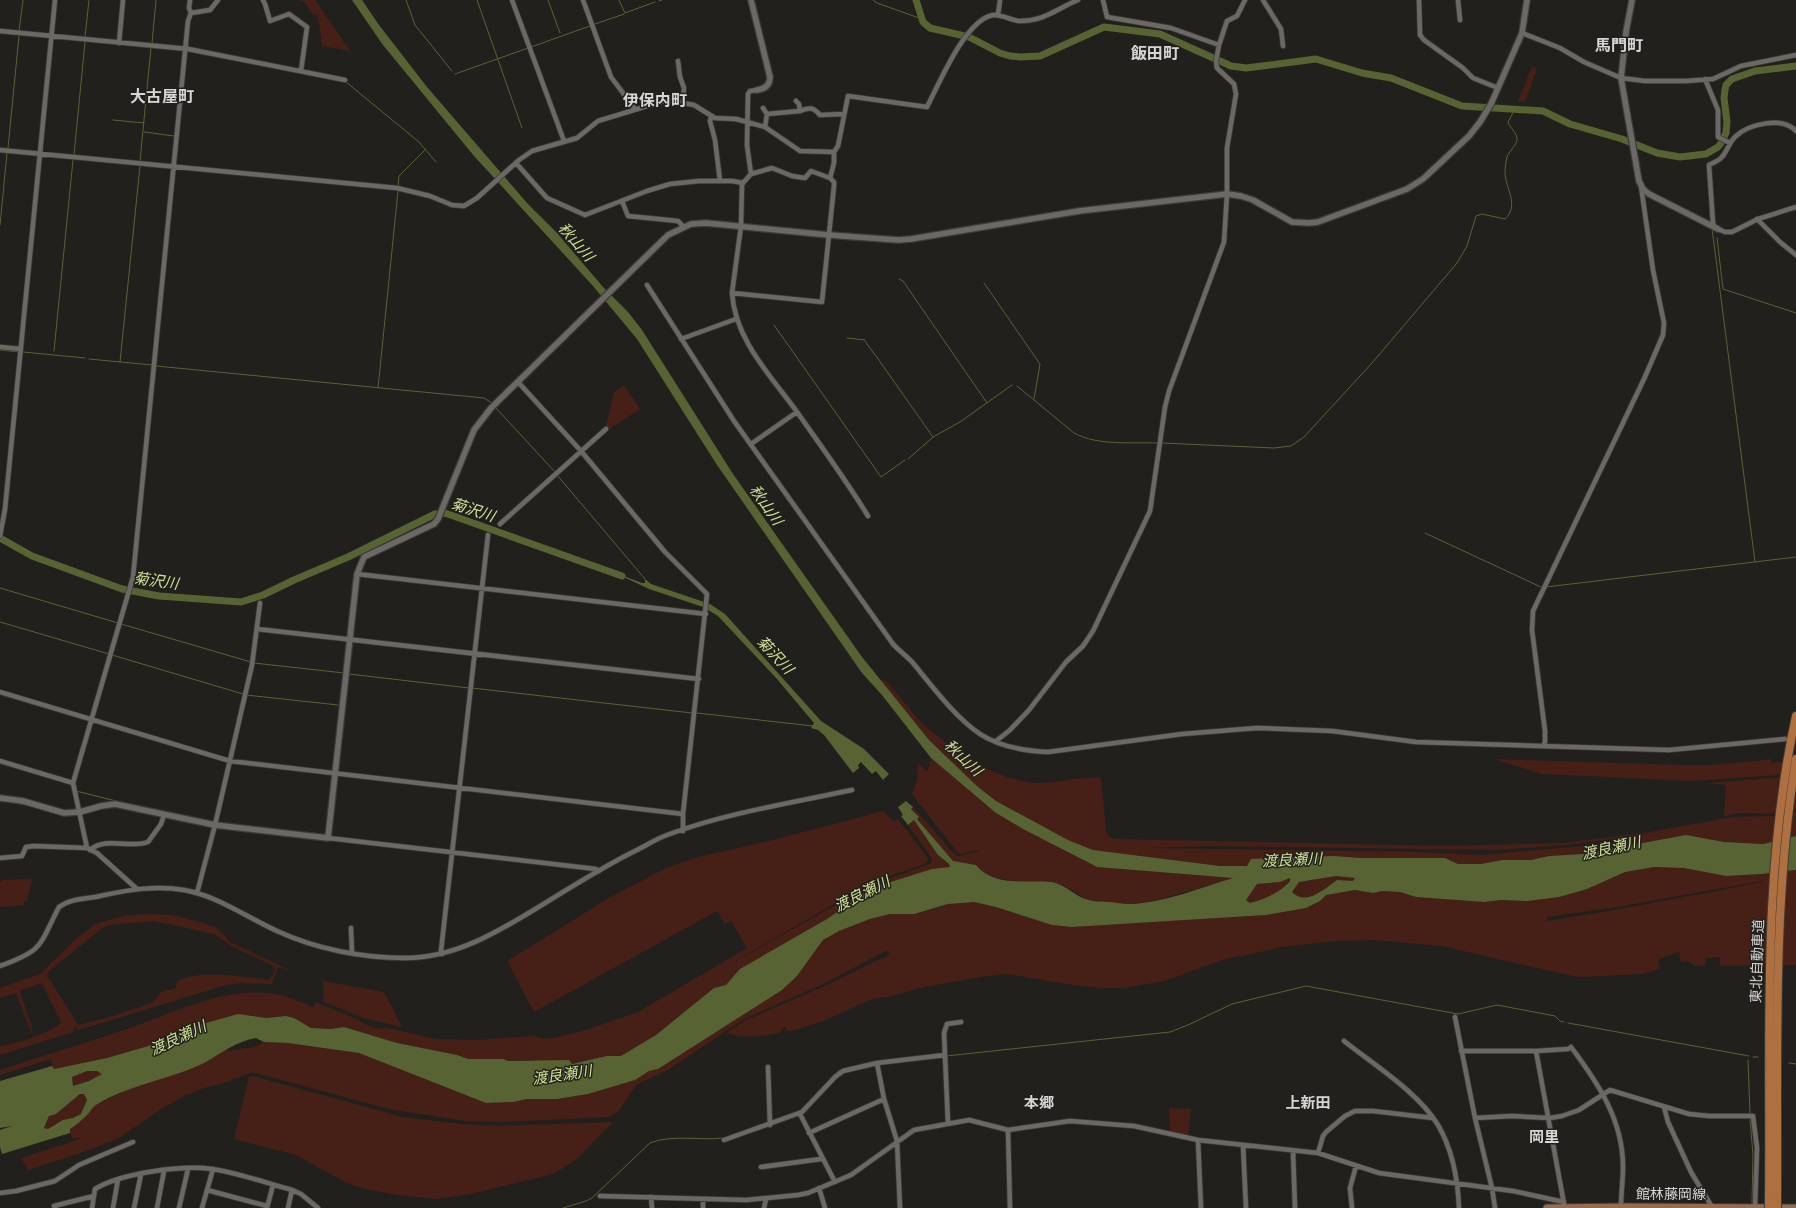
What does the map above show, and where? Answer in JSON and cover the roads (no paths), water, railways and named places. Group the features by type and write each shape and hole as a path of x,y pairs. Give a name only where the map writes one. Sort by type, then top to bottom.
{"highway":[{"name":"東北自動車道","path":"1773,1205 1774,980 1771,921 1778,829 1792,758 1796,716"}],"main road":[{"name":"館林藤岡線","path":"1547,1208 1564,1205 1620,1207 1712,1206 1796,1208"}],"street":[{"path":"1,534 5,509 55,0"},
{"path":"118,43 123,0"},
{"path":"137,889 96,853 89,849 73,783 131,584 185,49 188,21 191,13 189,8 190,0"},
{"path":"191,13 210,10 218,0"},
{"path":"263,0 270,21 289,14 307,27 301,72"},
{"path":"512,0 564,141"},
{"path":"583,0 611,77 635,108"},
{"path":"751,0 770,77 768,85 764,88 750,91 748,94 747,145 751,174"},
{"path":"998,15 1000,0"},
{"path":"830,178 834,163 834,152 838,146 843,114 848,96 927,107 964,38 983,19 998,15 1014,20 1038,20 1059,11 1078,0"},
{"path":"1103,0 1107,17 1172,28 1219,45"},
{"path":"996,741 1010,730 1029,710 1066,662 1083,646 1093,631 1150,511 1165,407 1169,391 1223,247 1227,194 1227,148 1236,94 1234,84 1220,71 1216,65 1219,45 1227,21 1237,16 1245,0"},
{"path":"1264,0 1281,29 1283,46"},
{"path":"1419,0 1420,35 1424,40 1463,68 1473,78 1498,88"},
{"path":"1458,0 1460,20"},
{"path":"328,838 357,574 364,557 434,524 438,519 474,430 491,408 668,235 684,226 698,223 898,240 1079,210 1227,194 1254,200 1292,222 1309,223 1337,216 1407,189 1423,179 1469,136 1480,122 1498,88 1522,33 1527,0"},
{"path":"1543,746 1545,742 1545,731 1532,630 1533,611 1641,385 1663,335 1664,324 1653,270 1641,186 1621,78 1626,32 1632,0"},
{"path":"0,32 185,49 345,80"},
{"path":"1522,33 1560,48 1584,62 1621,78 1645,81 1686,81 1717,78 1741,66 1796,55"},
{"path":"678,61 680,77 684,88 683,102"},
{"path":"1705,79 1718,110 1718,137 1728,143"},
{"path":"0,150 410,190 456,206 469,204 515,164 537,149 580,137 598,121 635,108 667,100 683,102 697,107 711,117 722,120 733,118 765,127 800,151 834,152"},
{"path":"796,101 800,107 800,111"},
{"path":"763,108 767,114 765,127"},
{"path":"767,114 800,111 808,108 814,109 820,115 843,114"},
{"path":"711,117 710,121 715,140 720,181"},
{"path":"1717,229 1713,223 1710,165 1721,158 1728,143 1742,131 1763,124 1784,123 1793,127 1796,131"},
{"path":"515,164 546,198 585,215 670,184 691,181 743,183"},
{"path":"732,293 822,302 834,186 834,182 830,178 811,171 805,178 792,176 772,168 751,174 743,183 741,226 732,293 736,319 740,331 761,364 797,412 868,516"},
{"path":"1641,186 1649,194 1717,229 1732,232 1757,219 1796,207"},
{"path":"622,201 628,216 678,221 684,226"},
{"path":"1757,219 1780,242 1796,255"},
{"path":"647,285 716,395 896,647 910,660 942,698 964,720 981,734 996,741 1016,748 1048,752 1182,734 1257,728 1332,730 1416,742 1669,750 1785,739"},
{"path":"682,339 736,319"},
{"path":"0,347 21,349"},
{"path":"518,382 581,451 665,552 704,590 707,598 683,814 683,831"},
{"path":"751,444 797,412"},
{"path":"500,524 606,429"},
{"path":"442,954 441,950 488,535"},
{"path":"357,574 706,613"},
{"path":"197,893 215,825 252,665 260,603"},
{"path":"257,629 699,679"},
{"path":"0,692 230,761 683,814"},
{"path":"0,761 73,783"},
{"path":"0,966 26,955 39,946 62,904 79,899 137,889 183,890 197,893 231,907 299,940 352,953 404,958 442,954 465,947 499,931 599,871 660,839 683,831 756,811 852,790"},
{"path":"0,798 23,801 64,813 80,812 115,804 215,825 596,869 599,871"},
{"path":"0,858 22,856 26,847 34,846 89,849 105,844 117,843 133,845 148,842 161,824 164,815"},
{"path":"351,928 352,953"},
{"path":"1455,1016 1461,1051 1492,1188 1495,1208"},
{"path":"948,1123 944,1033 947,1024 961,1022"},
{"path":"1344,1041 1403,1087 1433,1118 1443,1136 1458,1185 1459,1208"},
{"path":"1461,1051 1536,1052 1568,1049 1571,1047 1603,1093 1620,1136 1623,1165 1620,1207"},
{"path":"600,1196 703,1200 766,1199 804,1194 834,1182 861,1168 914,1130 948,1123 973,1120 1008,1130 1074,1121 1134,1126 1198,1140 1318,1153 1378,1173 1458,1185 1492,1188 1564,1205 1550,1118 1536,1052"},
{"path":"724,1140 800,1114 808,1108 841,1072 877,1063 945,1055"},
{"path":"877,1063 884,1099 897,1141 900,1208"},
{"path":"768,1067 770,1124"},
{"path":"1475,1118 1512,1116 1550,1118 1574,1113 1603,1093 1610,1090 1664,1107 1702,1116 1753,1116 1757,1148 1755,1208"},
{"path":"808,1134 884,1099"},
{"path":"1664,1107 1668,1122 1691,1172 1712,1206"},
{"path":"1318,1153 1326,1132 1346,1116 1355,1111 1373,1111 1433,1118"},
{"path":"800,1114 808,1134 834,1182"},
{"path":"1008,1130 1010,1208"},
{"path":"1198,1140 1201,1208"},
{"path":"0,1193 16,1191 54,1181 79,1165 133,1142"},
{"path":"1243,1145 1246,1208"},
{"path":"1292,1151 1295,1208"},
{"path":"761,1167 822,1159"},
{"path":"1352,1208 1350,1188 1356,1166"},
{"path":"179,1208 188,1169"},
{"path":"92,1208 96,1188 118,1179 141,1174 188,1169 213,1169 292,1190 301,1194 318,1208"},
{"path":"202,1208 213,1169"},
{"path":"157,1208 164,1171"},
{"path":"134,1208 141,1174"},
{"path":"113,1208 118,1179"},
{"path":"207,1190 267,1207 273,1185"},
{"path":"820,1188 825,1208"},
{"path":"288,1208 292,1190"},
{"path":"55,1208 54,1206 94,1196"},
{"path":"651,1197 652,1208"},
{"path":"764,1208 766,1199"},
{"path":"703,1200 703,1208"},
{"path":"308,1208 311,1203"}],"water":[{"name":"渡良瀬川","path":"352,0 362,0 379,25 427,87 527,203 557,233 603,287 628,312 642,330 733,474 862,657 929,740 978,787 996,801 1068,840 1093,850 1220,866 1247,866 1251,859 1334,856 1361,858 1445,858 1458,864 1481,864 1502,860 1531,860 1549,856 1583,854 1686,835 1724,842 1763,844 1796,836 1796,870 1726,876 1684,868 1654,867 1625,872 1587,889 1559,897 1527,901 1501,900 1484,902 1416,897 1400,892 1382,891 1373,893 1355,890 1326,895 1320,901 1306,908 1266,915 1072,927 1052,925 996,907 974,902 948,904 914,914 890,914 870,919 839,931 823,940 797,976 782,990 658,1069 649,1071 635,1080 588,1094 557,1099 527,1099 513,1102 486,1103 359,1053 288,1043 264,1042 256,1038 235,1045 191,1069 136,1087 109,1098 95,1106 87,1115 70,1129 70,1133 2,1154 0,1147 0,1130 12,1126 0,1128 0,1081 52,1066 54,1069 107,1058 177,1037 199,1025 238,1014 266,1018 286,1016 294,1018 311,1028 331,1029 344,1027 397,1043 457,1055 468,1059 503,1059 508,1061 569,1060 572,1064 607,1056 621,1056 656,1035 714,988 726,985 740,969 827,919 861,895 881,885 932,869 950,867 949,864 938,855 914,820 908,825 901,816 903,815 898,807 906,801 913,807 911,809 919,817 917,819 953,861 976,865 983,872 1001,880 1051,882 1061,885 1089,900 1129,904 1168,898 1233,878 1097,867 1023,829 996,813 931,758 882,695 862,673 717,465 637,339 593,286 474,156 383,45","holes":["1336,876 1355,878 1353,881 1337,880 1315,895 1303,898 1292,892 1299,882","1290,878 1290,881 1282,889 1272,895 1250,903 1246,900 1257,884 1280,882","87,1071 97,1071 102,1074 89,1081 73,1086 72,1077","80,1094 84,1094 87,1100 81,1114 73,1118 63,1120 48,1129 44,1128 49,1116 56,1114"]},
{"path":"613,572 642,583 645,583 645,579 651,584 710,604 725,614 821,721 864,749 889,774 883,780 876,771 872,774 861,762 858,765 859,768 853,773 824,735 818,730 811,728 814,723 777,679 718,616 703,607 649,589"}],"waterway":[{"path":"19,31 23,0"},
{"path":"85,37 89,0"},
{"path":"152,43 156,0"},
{"path":"406,0 415,25 452,71"},
{"path":"477,0 522,128"},
{"path":"548,0 560,33"},
{"path":"619,0 625,13 655,2"},
{"path":"873,0 877,3 922,19"},
{"path":"916,0 923,22 930,28 969,37 1000,53 1010,56 1040,56 1104,27 1160,34 1231,66 1246,68 1316,59 1362,73 1391,78 1462,106 1543,111 1570,124 1622,139 1657,153 1680,157 1706,154 1718,147 1721,143 1726,133 1727,122 1724,98 1725,90 1726,85 1732,79 1755,71 1796,66"},
{"path":"595,24 624,14"},
{"path":"531,47 590,26"},
{"path":"188,46 189,31"},
{"path":"8,148 19,36"},
{"path":"74,155 85,42"},
{"path":"140,161 151,48"},
{"path":"455,74 528,48"},
{"path":"187,51 206,55"},
{"path":"346,82 419,142 436,162"},
{"path":"1162,443 1274,448 1291,446 1304,437 1372,363 1457,263 1467,246 1476,216 1482,214 1505,219 1509,214 1512,202 1505,170 1507,157 1517,140 1508,122 1515,109"},
{"path":"113,120 144,123"},
{"path":"144,132 174,136"},
{"path":"398,186 399,176 426,149"},
{"path":"0,225 7,153"},
{"path":"54,351 73,160"},
{"path":"120,362 140,166"},
{"path":"378,388 398,191"},
{"path":"1710,211 1710,217"},
{"path":"1712,228 1755,562"},
{"path":"1717,238 1723,289 1796,313"},
{"path":"899,279 903,281 987,403"},
{"path":"984,283 1040,364 1034,399"},
{"path":"774,325 881,477 905,460"},
{"path":"847,338 865,340"},
{"path":"865,341 875,355"},
{"path":"0,350 19,352"},
{"path":"23,352 85,358"},
{"path":"876,356 933,437"},
{"path":"89,359 152,365"},
{"path":"156,366 484,398 492,403"},
{"path":"908,459 933,437 960,422 1012,385"},
{"path":"1017,386 1074,433 1083,437 1104,442 1157,443"},
{"path":"495,407 555,472"},
{"path":"557,475 645,579"},
{"name":"菊沢川","path":"0,538 32,556 122,589 159,596 241,602 263,595 348,557 435,514 445,513 622,576"},
{"path":"1425,533 1543,588"},
{"path":"1546,587 1796,557"},
{"path":"0,588 118,623"},
{"path":"0,622 109,654"},
{"path":"121,624 251,662"},
{"path":"112,655 243,694"},
{"path":"254,663 344,673"},
{"path":"349,674 469,688"},
{"path":"472,688 692,713"},
{"path":"246,695 338,705"},
{"path":"697,713 813,726"},
{"path":"76,791 116,801"},
{"path":"946,1056 1170,1032 1232,1004 1306,986 1458,1014 1497,1005 1555,1016 1560,1021 1564,1022"},
{"path":"1568,1023 1749,1056"},
{"path":"1753,1057 1758,1057"},
{"path":"1748,1060 1750,1114"},
{"path":"1789,1063 1796,1064"},
{"path":"834,1075 839,1070"},
{"path":"1750,1119 1753,1155 1752,1205"},
{"path":"563,1208 592,1198 650,1143 659,1140 677,1138 724,1138"}],"district":[{"name":"馬門町","path":"1619,45"},
{"name":"飯田町","path":"1155,53"},
{"name":"大古屋町","path":"162,96"},
{"name":"伊保内町","path":"655,100"},
{"name":"本郷","path":"1039,1103"},
{"name":"上新田","path":"1308,1103"},
{"name":"岡里","path":"1544,1137"}],"water label":[{"name":"秋山川","path":"576,242"},
{"name":"秋山川","path":"766,505"},
{"name":"秋山川","path":"963,758"}]}
